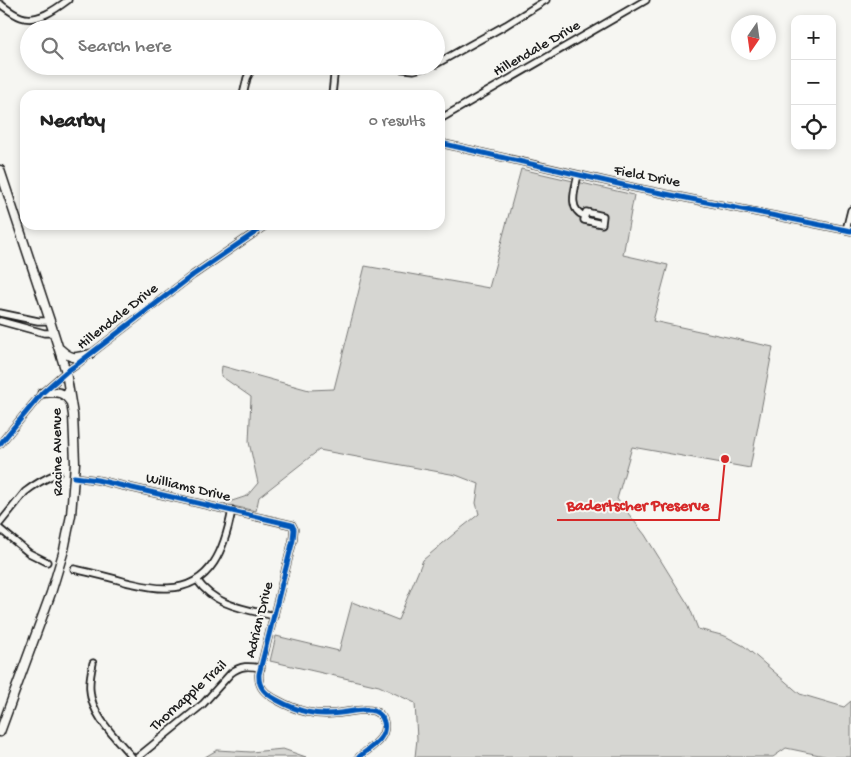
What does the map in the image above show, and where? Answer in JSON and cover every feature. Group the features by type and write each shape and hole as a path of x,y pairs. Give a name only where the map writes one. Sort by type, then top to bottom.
{"main road":[{"name":"Racine Avenue","path":"0,170 66,372 74,427 74,476 67,538 51,593 0,732"},
{"path":"59,348 67,356 71,357 90,354"},
{"path":"42,393 53,392 62,394 71,403"}],"street":[{"path":"0,4 18,16 30,18 46,14 68,0"},
{"path":"445,59 546,0"},
{"name":"Hillendale Drive","path":"445,116 646,0"},
{"path":"244,90 248,75"},
{"path":"333,90 334,75"},
{"name":"Field Drive","path":"445,144 636,188 848,230"},
{"path":"578,175 573,202 575,210 585,216"},
{"path":"848,230 851,210"},
{"name":"Hillendale Drive","path":"0,444 42,393 66,372 193,276 259,230"},
{"path":"0,313 38,322 50,321"},
{"path":"0,321 44,333 54,333"},
{"path":"0,523 25,492 58,473"},
{"name":"Williams Drive","path":"74,476 232,510 286,523 294,527"},
{"path":"74,569 160,588 175,588 197,580 209,569 219,555 232,510"},
{"name":"Adrian Drive","path":"294,527 293,540 259,674 259,684 264,693 298,710 322,714 368,711 378,714 384,721 384,733 380,739 359,757"},
{"path":"0,529 28,553 47,562"},
{"path":"197,580 220,601 274,616"},
{"path":"93,662 90,690 94,706 103,721 132,757"},
{"name":"Thornapple Trail","path":"138,757 203,704 236,669 248,666 261,668"}],"shaded area":[{"path":"521,169 634,195 623,255 668,265 653,321 773,347 750,468 632,447 617,499 645,535 689,606 698,629 725,636 744,646 800,694 844,707 851,701 851,757 829,757 786,748 773,757 415,757 417,739 415,703 379,686 270,661 276,636 339,651 352,602 398,620 423,560 479,514 476,503 479,484 456,475 319,450 259,497 256,511 223,504 247,496 258,483 249,442 251,397 221,376 222,366 309,390 334,389 365,266 489,288"},
{"path":"283,749 306,757 205,757 217,750 251,752"}],"cycle path":[{"path":"445,144 636,188 851,231"},
{"path":"0,444 42,393 66,372 193,275 259,230"},
{"path":"74,477 97,480 292,525 294,529 293,540 259,674 261,687 273,698 293,708 307,712 331,714 366,710 378,713 384,722 383,733 377,742 359,757"}],"place":[{"name":"Badertscher Preserve","path":"725,459"}]}
